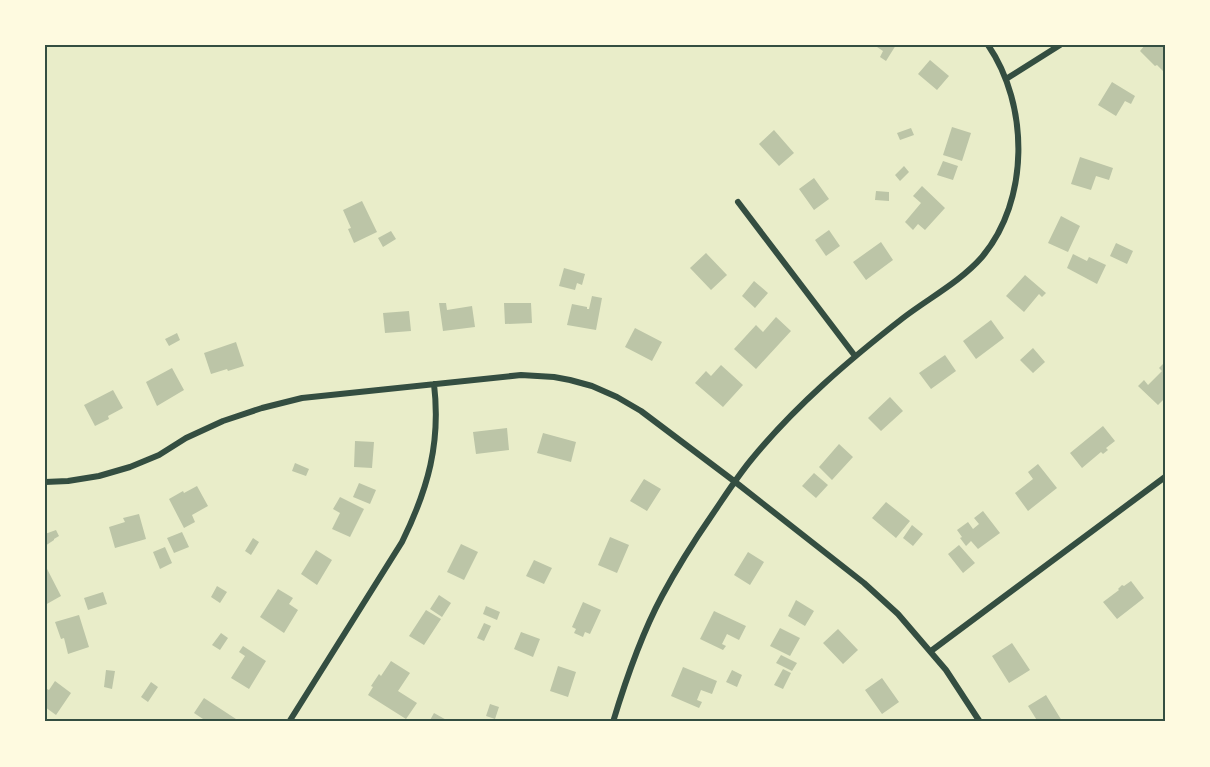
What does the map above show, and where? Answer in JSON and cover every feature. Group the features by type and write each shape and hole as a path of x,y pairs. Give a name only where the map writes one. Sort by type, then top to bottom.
{"street":[{"path":"613,722 631,669 661,597 734,481 795,412 855,356 961,277 982,257 998,233 1008,212 1014,191 1018,163 1018,139 1015,110 1006,79 997,57 988,45"},
{"path":"1006,79 1060,45"},
{"path":"738,202 855,356"},
{"path":"45,482 99,476 130,467 223,421 302,398 521,375 554,377 592,386 641,411 864,584 898,614 931,651 980,722"},
{"path":"289,722 402,542 416,514 427,484 433,453 436,421 434,384"},
{"path":"931,651 1165,477"}],"building":[{"path":"874,45 896,45 886,61 880,57 883,51"},
{"path":"1145,45 1165,45 1163,71 1140,51"},
{"path":"930,60 949,76 937,90 918,74"},
{"path":"1112,82 1135,96 1131,104 1125,101 1116,116 1098,105"},
{"path":"952,127 971,133 962,161 943,155"},
{"path":"911,128 914,135 900,140 897,133"},
{"path":"774,130 794,153 779,166 759,144"},
{"path":"1080,157 1113,168 1109,180 1096,176 1091,190 1071,184"},
{"path":"943,161 958,166 953,180 937,175"},
{"path":"904,166 909,172 900,181 895,175"},
{"path":"814,178 829,199 814,210 799,189"},
{"path":"922,186 945,208 925,230 918,224 913,230 905,222 921,203 913,196"},
{"path":"876,191 889,192 889,201 875,200"},
{"path":"362,201 377,232 354,243 348,229 351,228 343,210"},
{"path":"1061,216 1080,226 1068,252 1048,243"},
{"path":"829,230 840,246 826,256 815,240"},
{"path":"391,231 396,239 383,247 378,238"},
{"path":"881,242 893,260 866,280 853,262"},
{"path":"1116,243 1133,251 1127,264 1110,256"},
{"path":"706,253 727,275 711,290 690,268"},
{"path":"1073,254 1087,261 1089,257 1106,265 1097,284 1067,268"},
{"path":"564,268 585,274 582,285 577,283 575,290 559,286"},
{"path":"1025,275 1046,293 1042,297 1039,294 1024,312 1006,296"},
{"path":"754,281 768,293 755,308 742,296"},
{"path":"592,296 602,298 596,330 567,325 572,304 589,309"},
{"path":"439,303 446,303 447,310 472,306 475,327 443,331"},
{"path":"504,303 531,303 532,323 505,324"},
{"path":"409,311 411,331 385,333 383,313"},
{"path":"776,317 791,331 756,369 734,349 756,325 763,332"},
{"path":"991,320 1004,338 976,359 963,341"},
{"path":"635,328 662,342 652,361 625,347"},
{"path":"177,333 180,340 169,346 165,339"},
{"path":"236,342 244,366 211,374 204,353"},
{"path":"1033,348 1045,362 1033,373 1020,360"},
{"path":"945,355 956,371 931,389 919,373"},
{"path":"1163,364 1165,367 1165,398 1158,405 1138,386 1144,380 1148,385 1162,371 1159,368"},
{"path":"721,365 743,385 723,407 695,383 706,371 711,376"},
{"path":"172,368 184,390 157,406 146,382"},
{"path":"113,390 123,408 95,426 84,405"},
{"path":"890,397 903,411 881,431 868,418"},
{"path":"1103,426 1115,441 1106,448 1108,450 1103,454 1101,452 1082,468 1070,453"},
{"path":"507,428 509,450 476,454 473,432"},
{"path":"543,433 576,442 571,462 537,453"},
{"path":"355,441 374,442 372,468 354,467"},
{"path":"839,444 853,457 832,480 819,467"},
{"path":"295,463 309,469 306,476 292,471"},
{"path":"1038,464 1057,488 1028,511 1015,493 1033,479 1028,472"},
{"path":"814,473 828,485 816,498 802,486"},
{"path":"644,479 661,489 647,511 630,501"},
{"path":"359,483 376,490 370,504 353,497"},
{"path":"197,486 208,506 192,515 195,522 184,528 169,499"},
{"path":"340,497 364,509 350,537 332,529 340,513 333,509"},
{"path":"886,502 910,521 896,538 872,518"},
{"path":"983,511 1000,533 978,549 971,541 966,546 957,530 968,522 973,529 979,524 974,518"},
{"path":"139,514 146,539 115,548 109,527 125,522 123,518"},
{"path":"912,525 923,534 913,546 903,538"},
{"path":"56,530 59,536 45,546 45,534"},
{"path":"182,532 189,547 174,553 167,538"},
{"path":"610,537 629,545 617,573 598,565"},
{"path":"253,538 259,542 251,555 245,551"},
{"path":"461,544 478,552 464,580 447,572"},
{"path":"959,545 975,563 963,573 948,554"},
{"path":"165,547 172,563 160,569 153,552"},
{"path":"316,550 332,560 317,585 301,574"},
{"path":"748,552 764,562 750,585 734,575"},
{"path":"534,560 552,568 544,584 526,576"},
{"path":"45,565 61,596 45,605"},
{"path":"1131,581 1144,598 1117,619 1103,602 1122,585"},
{"path":"217,586 227,592 220,603 211,597"},
{"path":"278,589 293,598 289,604 298,610 284,633 260,617"},
{"path":"103,592 107,604 88,610 84,598"},
{"path":"439,595 451,603 442,617 430,609"},
{"path":"796,600 814,611 805,626 788,616"},
{"path":"583,602 601,610 590,634 585,632 583,637 574,633 576,629 572,627"},
{"path":"486,606 500,612 497,620 483,614"},
{"path":"426,610 441,619 424,645 409,636"},
{"path":"714,611 746,626 739,640 727,634 722,644 726,646 723,650 700,639"},
{"path":"79,615 89,647 68,654 64,638 61,639 55,622"},
{"path":"484,623 491,626 484,641 477,638"},
{"path":"780,628 800,638 790,656 770,646"},
{"path":"838,629 858,650 843,664 823,643"},
{"path":"521,632 540,639 533,657 514,649"},
{"path":"221,633 228,638 220,650 212,645"},
{"path":"1012,643 1030,670 1009,683 992,656"},
{"path":"243,646 266,661 249,689 231,678 245,656 239,652"},
{"path":"781,655 797,663 792,671 776,663"},
{"path":"391,661 410,673 398,691 417,703 406,719 368,695 379,674 381,676"},
{"path":"558,666 576,672 568,697 550,691"},
{"path":"683,667 717,681 712,694 701,690 697,700 702,702 699,708 671,696"},
{"path":"783,669 791,673 783,689 774,685"},
{"path":"106,670 115,671 112,689 104,687"},
{"path":"732,670 742,675 737,687 726,682"},
{"path":"882,678 899,702 882,714 865,690"},
{"path":"55,681 71,693 56,715 45,707 45,691 49,690"},
{"path":"151,682 158,687 148,702 141,697"},
{"path":"1046,695 1062,721 1038,722 1028,706"},
{"path":"204,698 236,719 234,722 205,722 194,713"},
{"path":"490,704 499,707 495,719 486,716"},
{"path":"434,713 450,722 429,722"}]}
